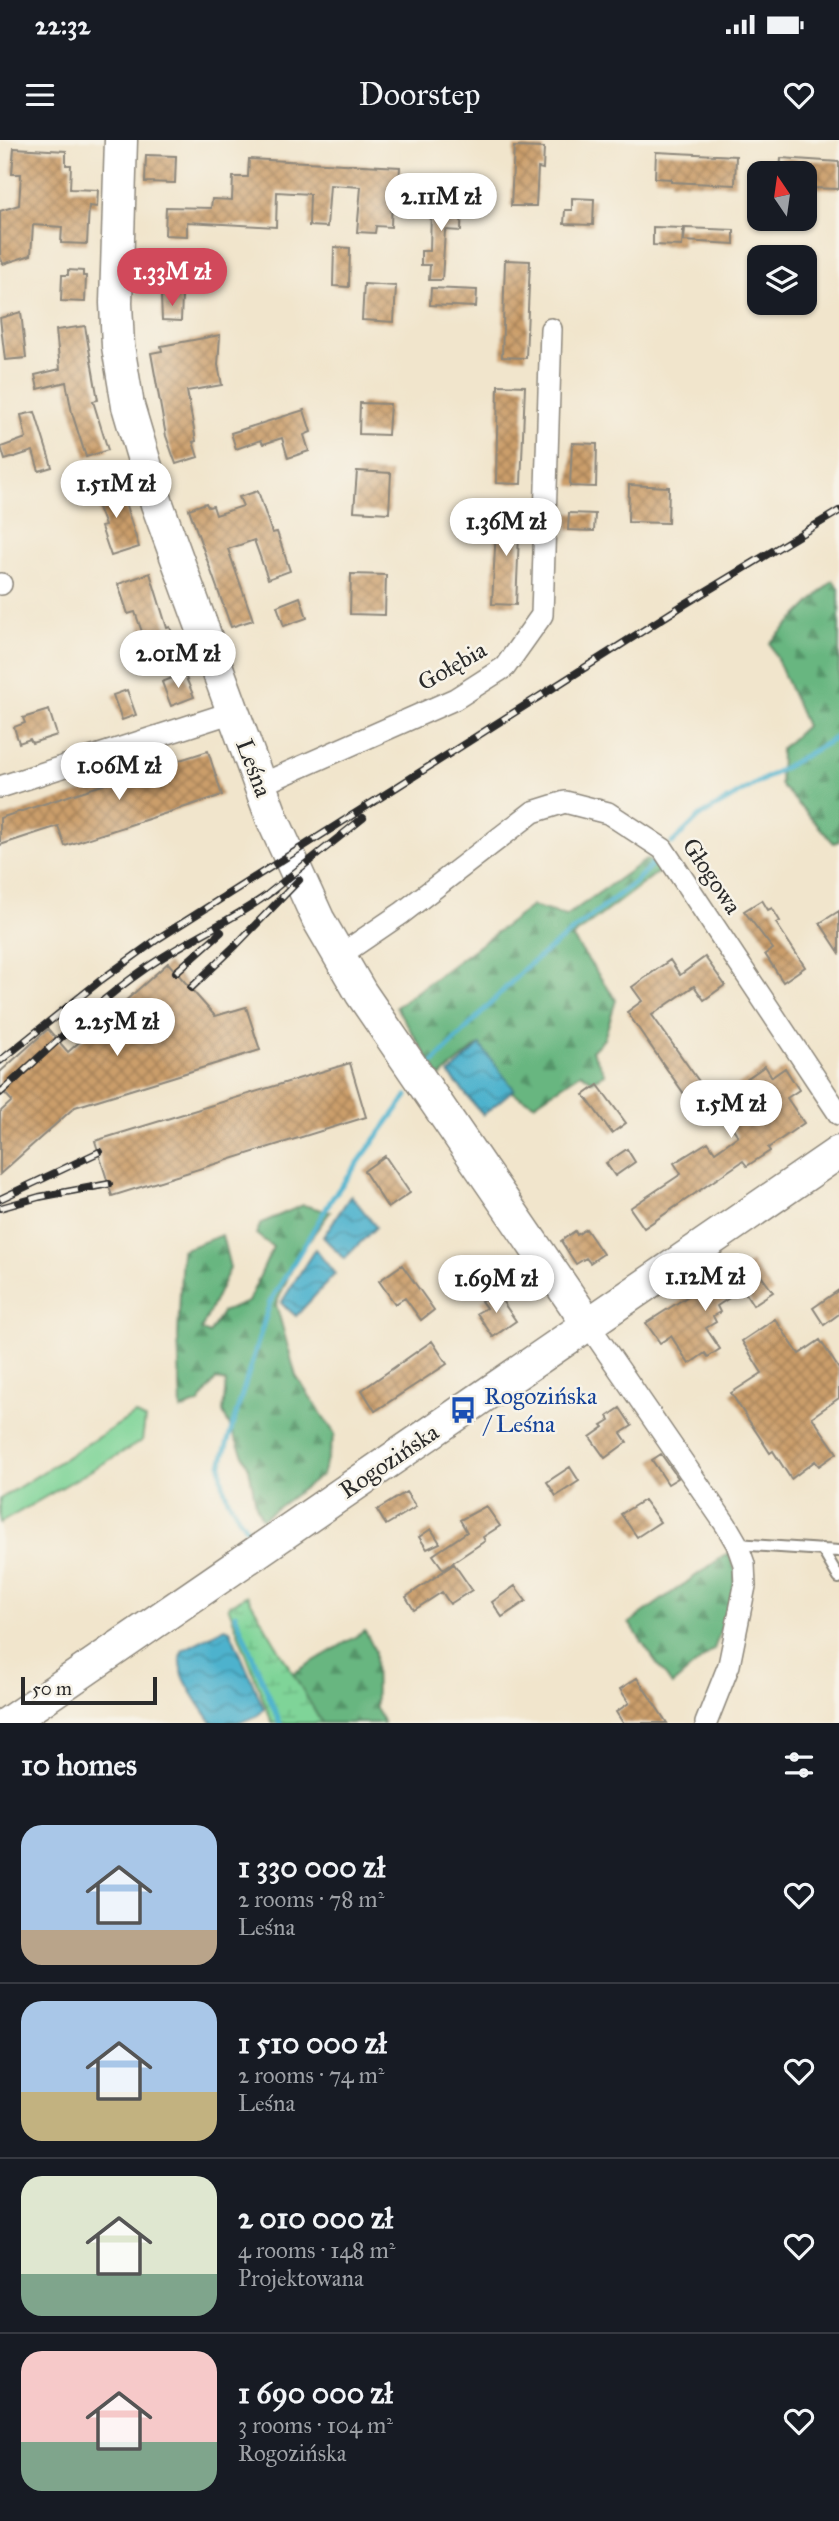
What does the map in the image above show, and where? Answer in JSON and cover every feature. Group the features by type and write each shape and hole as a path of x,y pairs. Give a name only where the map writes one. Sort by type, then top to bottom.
{"street":[{"name":"Leśna","path":"121,140 116,303 118,346 128,407 153,494 260,785 299,880 339,956 384,1027 588,1324"},
{"name":"Gołębia","path":"260,785 455,698 505,667 542,615 551,329"},
{"path":"0,787 233,712"},
{"name":"Głogowa","path":"339,956 402,913 533,812 565,802 608,813 663,849 839,1114"},
{"name":"Rogozińska","path":"8,1723 839,1152"},
{"path":"588,1324 737,1544 744,1564 745,1587 729,1665 706,1723"}],"lane":[{"path":"737,1544 839,1551"},
{"path":"822,1549 839,1578"}],"green space":[{"path":"833,580 839,588 839,841 834,843 780,784 781,749 806,726 770,643"},
{"path":"647,859 661,870 572,937 616,1000 604,1039 592,1051 605,1074 592,1081 581,1073 534,1104 513,1093 477,1046 440,1077 396,1007 532,906 566,916"},
{"path":"303,1205 330,1212 298,1255 276,1304 296,1376 335,1434 322,1475 262,1519 256,1505 249,1468 223,1412 226,1382 216,1379 199,1403 181,1410 178,1336 182,1250 222,1235 230,1268 201,1330 209,1334 222,1312 248,1302 273,1247 256,1234 261,1223"},
{"path":"135,1414 145,1419 142,1441 0,1523 0,1499"},
{"path":"728,1553 736,1572 730,1605 714,1649 672,1685 629,1623"},
{"path":"247,1595 322,1723 272,1723 228,1606"},
{"path":"365,1631 375,1651 376,1708 384,1723 322,1723 292,1674"}],"water":[{"path":"480,1045 514,1089 483,1115 449,1074"},
{"path":"351,1195 376,1227 344,1259 323,1237"},
{"path":"315,1249 335,1274 296,1316 281,1303"},
{"path":"225,1628 230,1630 264,1709 248,1720 212,1723 188,1687 180,1667 180,1658 183,1650"}],"building":[{"path":"514,147 544,148 543,169 538,168 536,206 511,206"},
{"path":"14,148 66,151 66,165 71,165 70,189 98,190 97,207 89,206 87,244 61,243 62,227 33,225 31,255 3,264 0,256 0,211 19,205 21,174 12,174"},
{"path":"656,152 736,156 735,185 671,182 671,179 655,178"},
{"path":"146,155 176,156 175,183 145,182"},
{"path":"781,158 839,162 839,189 817,188 817,161 781,161"},
{"path":"249,159 400,167 398,196 392,195 391,227 376,226 375,233 357,232 361,187 330,185 327,227 309,226 310,194 277,192 276,227 187,222 187,236 165,235 166,207 211,208 212,199 232,200 233,177 248,177"},
{"path":"434,197 462,198 461,231 445,230 442,280 429,280 430,265 421,265 421,251 430,251"},
{"path":"572,198 594,199 593,225 564,224 565,210 572,210"},
{"path":"653,227 683,228 682,246 653,245"},
{"path":"685,228 734,230 734,244 684,241"},
{"path":"334,247 350,248 349,287 333,286"},
{"path":"505,260 530,261 526,358 502,357"},
{"path":"68,270 83,271 83,276 86,276 85,302 61,301 62,275 68,275"},
{"path":"364,284 396,286 394,322 362,320"},
{"path":"431,288 477,290 476,307 430,305"},
{"path":"161,296 182,296 181,321 162,320"},
{"path":"21,312 26,358 5,360 0,318"},
{"path":"85,326 98,400 93,401 108,450 86,457 72,413 66,382 38,389 35,375 60,369 56,330"},
{"path":"220,335 218,365 222,385 187,391 196,441 193,442 198,457 176,464 166,436 151,353 162,351 161,346"},
{"path":"498,385 525,386 521,484 496,483"},
{"path":"360,403 390,404 388,435 359,434"},
{"path":"304,410 311,432 304,435 309,451 288,458 282,438 263,444 261,440 236,449 231,433"},
{"path":"35,412 52,467 39,471 33,451 5,460 1,447 26,438 21,415"},
{"path":"572,443 597,444 596,487 570,486"},
{"path":"357,471 391,473 389,513 354,511"},
{"path":"118,481 139,547 111,556 101,527 105,526 95,499 101,497 97,488"},
{"path":"629,485 669,487 668,523 628,522"},
{"path":"258,491 272,533 277,532 290,571 268,579 254,540 228,549 253,620 231,627 189,509 206,503 208,507 213,506 216,515 243,506 239,497"},
{"path":"497,510 520,511 516,605 492,604"},
{"path":"569,513 595,514 594,531 568,530"},
{"path":"150,573 167,628 170,627 177,646 158,653 157,650 149,652 135,612 128,614 118,584"},
{"path":"351,574 386,575 385,615 350,614"},
{"path":"300,597 307,618 284,626 277,606"},
{"path":"184,673 194,697 171,706 162,682"},
{"path":"127,690 136,715 122,720 113,695"},
{"path":"49,710 57,735 32,743 30,739 19,743 14,727 25,723 23,718"},
{"path":"208,751 222,795 65,846 58,826 0,845 0,818"},
{"path":"762,900 768,910 772,908 780,921 776,923 805,967 783,982 765,954 773,949 744,911"},
{"path":"839,911 839,952 820,923"},
{"path":"705,957 725,985 704,1000 694,986 652,1015 703,1087 687,1098 627,1012 642,1001 632,987 670,960 680,975"},
{"path":"168,963 215,1016 246,1007 260,1050 75,1107 0,1174 0,1112 12,1101 0,1088 0,1072 48,1029 68,1052"},
{"path":"350,1063 366,1117 112,1196 95,1141"},
{"path":"765,1066 772,1077 785,1068 799,1090 787,1098 804,1123 768,1148 770,1151 747,1166 743,1161 644,1228 630,1208 681,1174 674,1163 708,1142 715,1152 738,1136 715,1101"},
{"path":"598,1085 626,1123 612,1133 584,1095"},
{"path":"627,1149 635,1162 615,1176 606,1163"},
{"path":"385,1156 410,1193 388,1208 364,1171"},
{"path":"586,1229 603,1254 590,1263 586,1258 576,1264 561,1241 575,1231 577,1235"},
{"path":"751,1262 773,1292 753,1305 743,1289 717,1306 720,1312 713,1316 716,1322 706,1328 720,1349 708,1357 705,1353 689,1364 671,1336 660,1343 646,1323 704,1286 708,1292"},
{"path":"402,1265 434,1310 421,1320 405,1298 395,1304 379,1281"},
{"path":"839,1290 839,1314 824,1325 813,1308"},
{"path":"496,1292 516,1321 493,1337 477,1313 486,1308 481,1301"},
{"path":"775,1319 799,1354 820,1340 839,1369 839,1398 812,1417 837,1453 819,1466 815,1461 791,1479 773,1451 770,1453 731,1393 762,1373 742,1341"},
{"path":"432,1341 447,1364 375,1411 362,1390"},
{"path":"620,1408 632,1426 621,1433 627,1442 605,1458 590,1437 610,1420 608,1416"},
{"path":"661,1454 678,1478 668,1484 652,1460"},
{"path":"570,1467 579,1481 556,1496 547,1482"},
{"path":"406,1492 416,1507 386,1525 377,1510"},
{"path":"644,1500 660,1522 637,1537 621,1514"},
{"path":"486,1506 500,1526 483,1537 485,1541 443,1569 433,1555 467,1532 460,1520"},
{"path":"431,1529 440,1543 427,1549 419,1537"},
{"path":"454,1564 472,1590 450,1604 442,1592 414,1610 406,1597"},
{"path":"515,1586 526,1601 502,1617 492,1602"},
{"path":"637,1678 667,1723 623,1723 616,1712 629,1703 620,1689"}],"waterway":[{"path":"672,843 700,816 839,736"},
{"path":"429,1067 525,968 634,883 657,859"},
{"path":"248,1531 225,1492 221,1464 270,1302 333,1197 407,1096"},
{"path":"235,1614 280,1723"}],"railway":[{"path":"0,1061 101,980 159,938 685,604 839,511"},
{"path":"268,894 363,818"},
{"path":"191,988 299,880"},
{"path":"0,1093 127,982 274,890"},
{"path":"176,972 221,932"},
{"path":"0,1199 99,1152"},
{"path":"0,1208 39,1197 109,1184"}],"place":[{"name":"Rogozińska / Leśna","path":"463,1410"}]}
